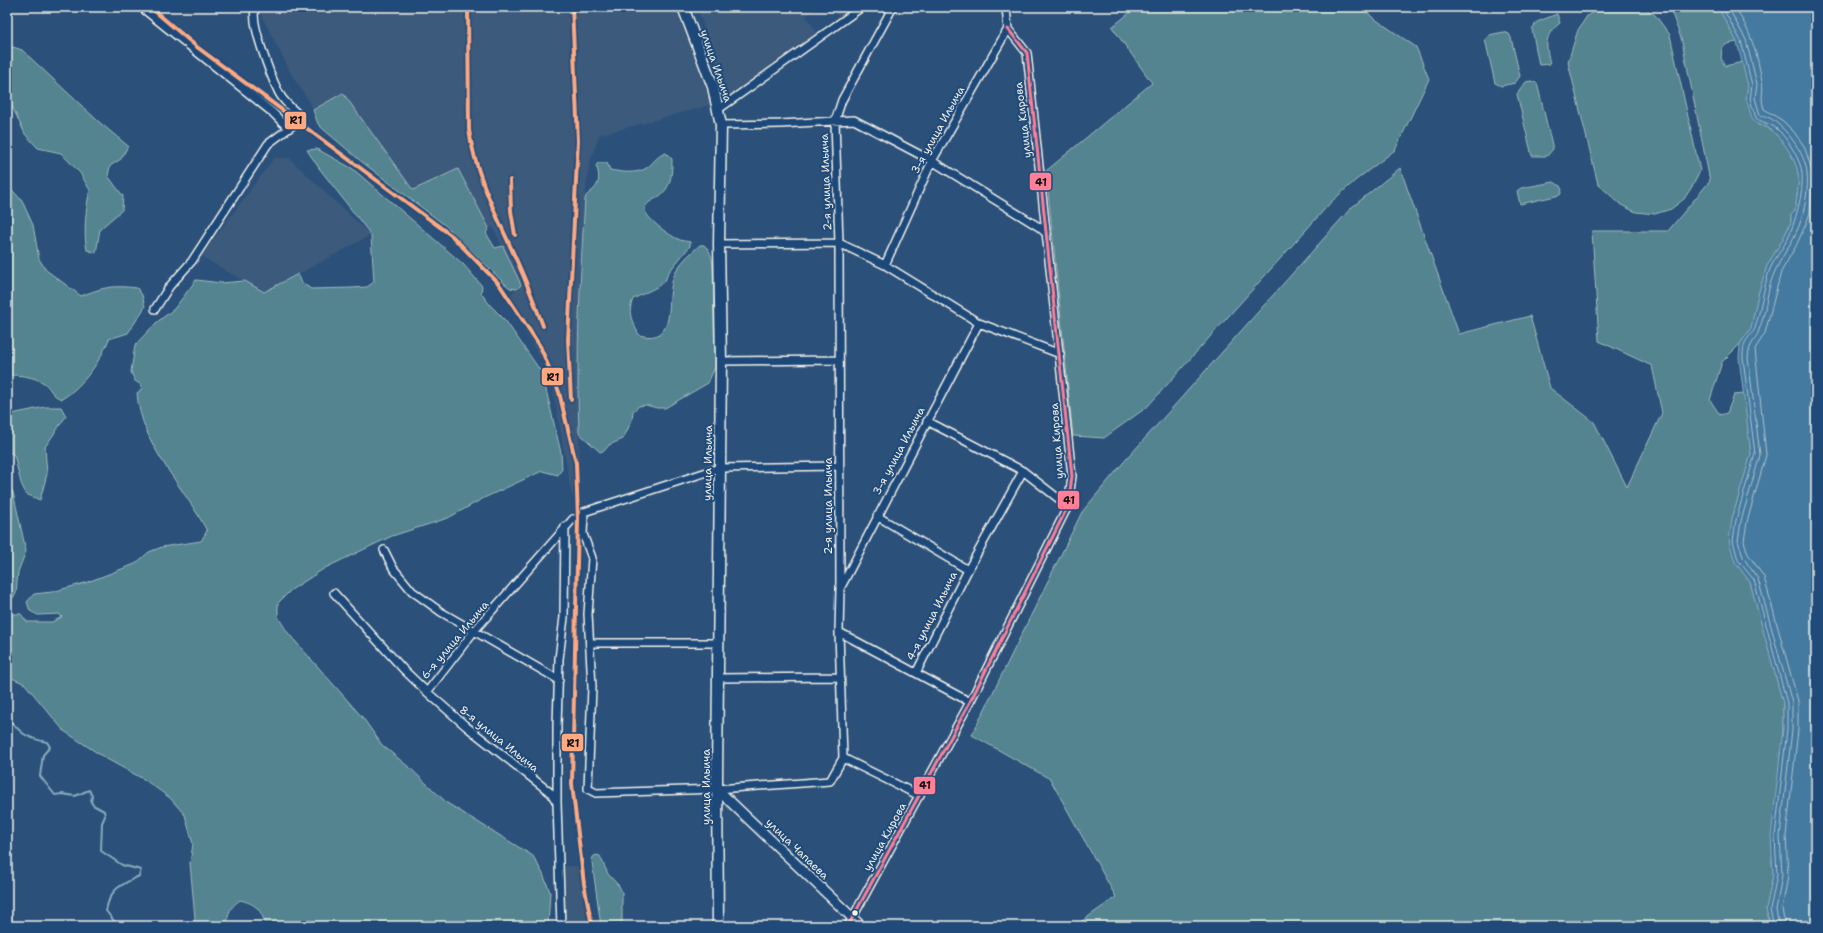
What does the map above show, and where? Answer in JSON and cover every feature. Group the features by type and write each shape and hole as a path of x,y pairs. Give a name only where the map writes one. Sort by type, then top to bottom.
{"main road":[{"name":"улица Ильича","path":"683,7 705,64 719,109 721,125 719,244 721,361 717,789 718,926"}],"street":[{"path":"141,7 273,113 288,128"},
{"path":"155,309 169,286 192,261 268,144 296,123 298,114 280,94 265,58 255,22 254,10 256,7"},
{"path":"719,109 862,7"},
{"name":"2-я улица Ильича","path":"843,758 838,632 840,589 838,360 839,243 835,121 842,100 893,7"},
{"path":"1006,7 1008,29"},
{"name":"3-я улица Ильича","path":"885,265 932,161 1008,29"},
{"name":"улица Кирова","path":"848,926 970,702 1068,506 1072,476 1027,53 1008,29"},
{"path":"721,125 854,120 932,161 1040,227 1047,234"},
{"path":"719,244 839,243 885,265 979,323 1060,354"},
{"name":"3-я улица Ильича","path":"840,589 979,323"},
{"path":"721,361 838,360"},
{"path":"927,421 1023,471 1068,506"},
{"path":"839,466 719,468 584,512 583,534 592,558 588,614 592,687 588,789 596,792 717,789 830,781 843,758 920,796"},
{"name":"4-я улица Ильича","path":"916,673 968,570 1023,471"},
{"name":"4-я улица Ильича","path":"877,516 968,570"},
{"name":"6-я улица Ильича","path":"334,592 403,669 427,692 475,630 528,573 565,526 573,519"},
{"path":"561,926 560,854 557,803 559,659 564,618 565,526"},
{"path":"384,550 393,568 412,591 441,612 475,630 559,680"},
{"name":"4-я улица Ильича","path":"838,632 970,702"},
{"path":"590,643 718,643"},
{"path":"718,678 840,677"},
{"name":"8-я улица Ильича","path":"427,692 467,727 551,793 557,803"},
{"name":"улица Чапаева","path":"717,789 861,926"},
{"path":"7,918 8,926"}],"shaded area":[{"path":"264,7 677,7 711,105 599,135 589,166 580,266 577,378 581,498 572,497 551,377 506,298 521,285 493,227 489,228 458,169 413,190 343,93 313,110 309,101 293,77 259,11"},
{"path":"697,7 819,7 806,16 818,34 818,37 728,98"},
{"path":"833,7 858,7 841,21"},
{"path":"274,158 289,158 371,235 264,293 201,256"},
{"path":"563,866 579,866 588,926 564,926"}],"green space":[{"path":"1137,7 1363,7 1372,17 1416,47 1429,79 1395,150 1356,180 1332,201 1147,407 1104,438 1073,436 1046,171 1152,83 1112,27"},
{"path":"1599,7 1644,7 1655,15 1670,35 1700,171 1684,199 1671,209 1655,214 1636,212 1621,205 1598,184 1568,62 1578,30 1587,16"},
{"path":"1667,7 1718,7 1737,42 1727,44 1722,48 1721,58 1725,66 1743,62 1748,86 1746,99 1758,125 1771,131 1784,143 1796,166 1798,177 1795,211 1791,215 1791,222 1783,239 1767,266 1758,295 1751,328 1740,344 1722,362 1710,400 1720,415 1727,413 1734,395 1744,394 1751,454 1732,519 1731,529 1735,562 1750,582 1783,703 1783,729 1772,861 1773,875 1766,910 1771,926 1075,926 1116,897 1050,779 972,735 1082,512 1123,463 1351,208 1400,168 1459,334 1530,316 1550,388 1594,422 1627,487 1662,413 1652,366 1599,341 1592,231 1668,231 1710,181 1682,41 1671,11"},
{"path":"1557,14 1560,23 1551,32 1547,41 1547,51 1550,64 1539,65 1532,29 1537,22"},
{"path":"1504,32 1509,34 1511,38 1520,76 1515,83 1501,86 1495,83 1485,39 1489,35"},
{"path":"13,47 22,50 98,121 128,146 121,159 110,166 108,176 123,196 122,210 100,229 96,253 87,250 85,236 87,204 90,190 80,173 61,153 38,148 25,134 11,104 7,100 7,49"},
{"path":"1531,81 1537,83 1553,149 1547,156 1532,156 1517,94 1526,82"},
{"path":"343,93 413,190 458,169 489,228 486,233 495,248 503,246 521,285 517,289 510,288 446,226 362,162 318,124 313,110"},
{"path":"317,149 353,169 463,264 482,286 481,293 490,305 505,320 542,373 561,453 562,469 558,475 542,471 484,498 448,518 392,536 325,568 291,590 278,603 278,617 288,633 363,718 382,745 410,768 447,803 533,856 543,874 550,892 548,926 266,926 258,908 240,900 230,911 227,926 192,926 195,918 190,863 193,844 185,815 170,798 145,780 105,758 64,731 25,684 12,678 7,672 7,630 12,614 21,614 27,622 52,622 62,617 59,614 38,615 30,611 27,602 34,594 52,592 85,583 135,564 149,552 162,547 201,541 207,531 198,514 165,465 146,431 140,412 137,393 142,389 140,384 135,381 131,372 135,345 156,323 174,309 196,280 221,283 245,281 264,292 298,274 302,283 311,289 367,287 374,282 371,235 319,168 307,150"},
{"path":"666,153 672,159 670,182 662,194 646,206 646,212 652,221 679,240 690,242 690,246 668,273 665,281 657,287 633,299 630,313 639,335 652,337 660,334 665,327 668,318 671,285 676,271 692,252 700,245 704,245 711,255 713,267 715,367 708,383 665,408 657,408 646,405 639,406 633,411 632,420 623,439 609,445 605,450 600,452 579,433 579,316 585,199 597,185 599,176 596,166 598,163 607,163 610,170 634,172 644,170 658,157"},
{"path":"1554,182 1560,186 1562,190 1560,195 1520,204 1517,191 1521,188"},
{"path":"7,184 22,201 33,225 39,259 46,270 81,296 102,289 114,287 137,288 142,295 145,307 128,333 109,339 96,365 90,373 70,394 62,399 58,398 47,385 40,381 26,376 7,375"},
{"path":"45,407 61,407 66,416 45,447 47,474 40,500 26,494 21,483 14,455 7,451 7,415"},
{"path":"7,483 13,492 26,551 18,572 16,594 7,605"},
{"path":"596,855 600,856 608,874 619,886 622,892 622,926 601,926 592,862 593,857"}],"water":[{"path":"1718,7 1816,7 1816,926 1771,926 1766,910 1773,875 1771,836 1783,729 1783,703 1750,582 1735,562 1729,541 1732,519 1751,454 1739,358 1740,344 1751,328 1758,295 1767,266 1783,239 1791,222 1791,215 1795,211 1798,187 1797,167 1786,146 1775,133 1764,125 1753,121 1746,99 1748,86 1737,42"}],"waterway":[{"path":"7,715 15,726 24,734 34,739 47,742 50,747 43,755 40,776 55,795 62,794 75,796 89,790 92,796 91,802 93,805 104,811 105,816 102,823 101,851 122,865 141,870 139,876 121,885 110,897 106,911 118,926"}],"transit line":[{"name":"R1","path":"150,7 197,47 452,236 499,284 540,346 559,392 576,463 578,519 572,784 584,884 592,926"},
{"name":"R1","path":"468,7 469,130 472,147 488,196 534,301 543,326"},
{"name":"R1","path":"571,400 568,340 578,141 572,7"},
{"name":"41","path":"848,926 970,702 1068,506 1072,476 1027,53 1008,29"},
{"name":"R1","path":"510,180 511,211 515,235"}]}
